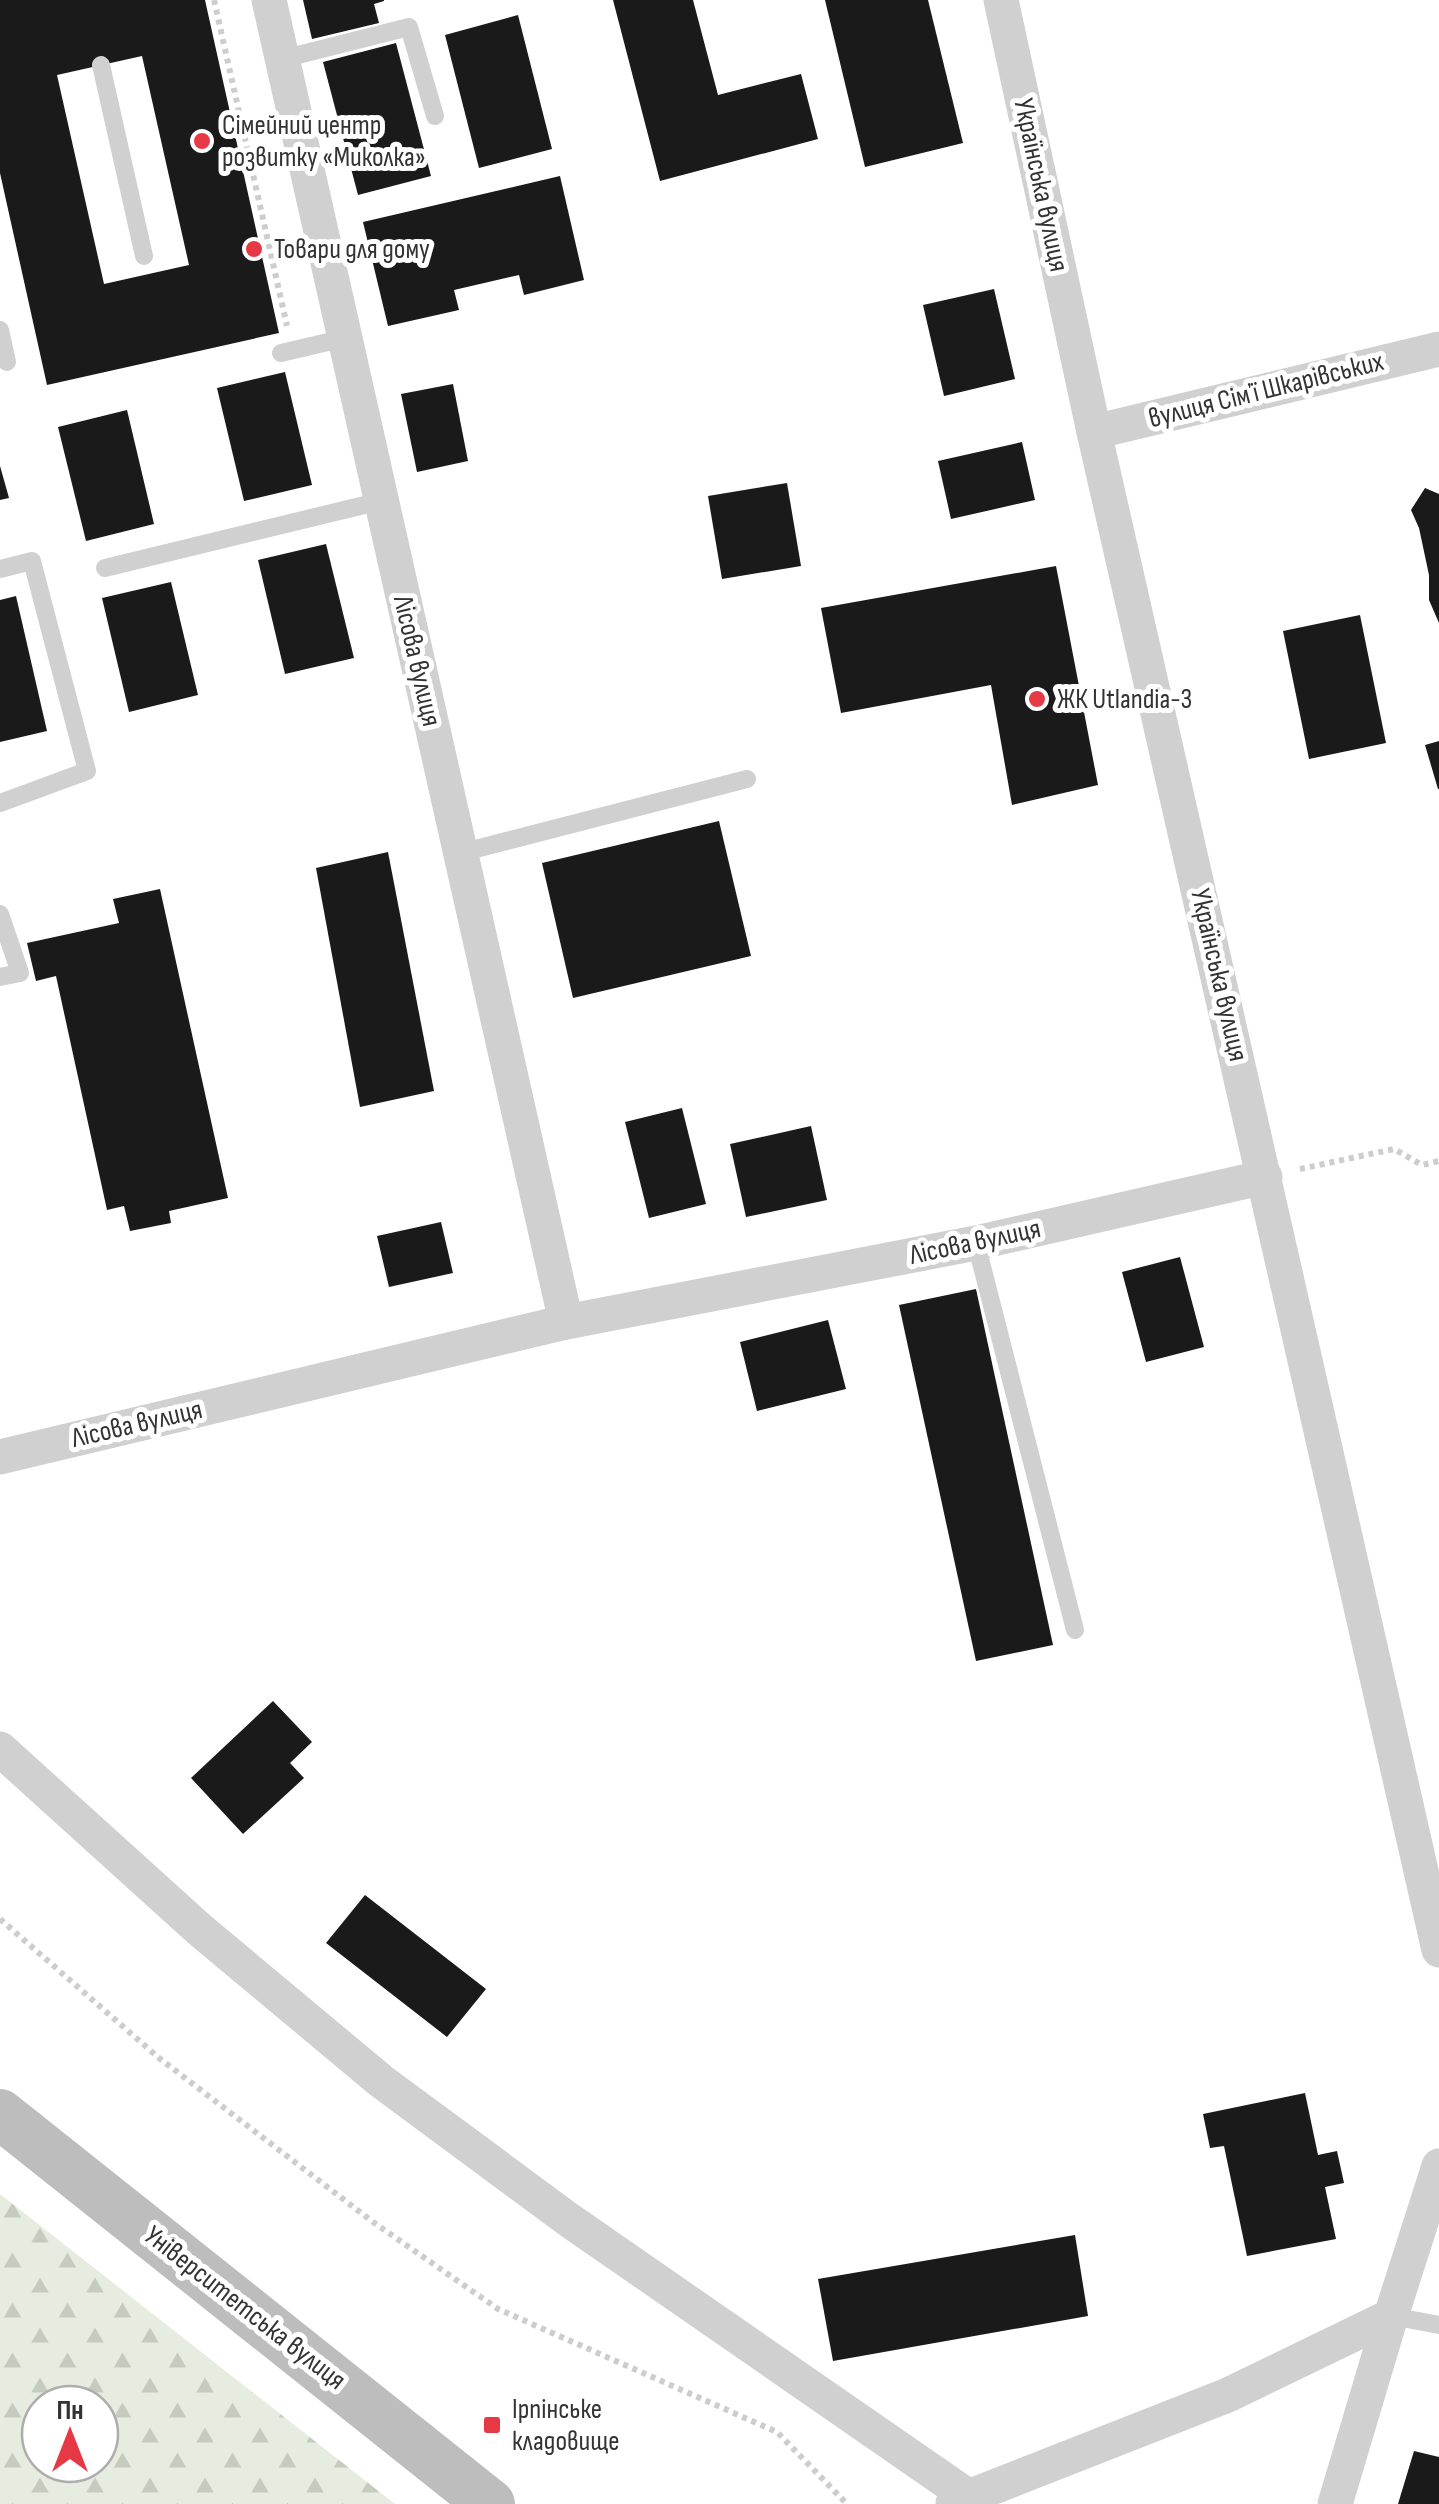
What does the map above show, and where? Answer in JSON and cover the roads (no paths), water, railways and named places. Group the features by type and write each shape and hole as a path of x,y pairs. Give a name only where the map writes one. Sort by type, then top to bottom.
{"main road":[{"name":"Університетська вулиця","path":"0,2114 490,2504"}],"street":[{"name":"Лісова вулиця","path":"269,0 566,1322"},
{"name":"Українська вулиця","path":"1001,0 1094,432 1439,1950"},
{"name":"вулиця Сімʼї Шкарівських","path":"1094,432 1439,348"},
{"name":"Лісова вулиця","path":"0,1457 566,1322 976,1243 1265,1177"},
{"path":"0,1748 199,1929 381,2081 569,2220 966,2501 1228,2395 1391,2316"},
{"path":"1335,2504 1439,2166"}],"lane":[{"path":"282,60 408,27 435,116"},
{"path":"101,65 144,256"},
{"path":"0,330 7,362"},
{"path":"287,352 345,338"},
{"path":"105,568 381,501"},
{"path":"0,569 32,561 88,772 0,803"},
{"path":"460,854 747,779"},
{"path":"0,914 20,973 0,977"},
{"path":"976,1243 1075,1630"},
{"path":"1391,2316 1439,2325"}],"place":[{"name":"Сімейний центр розвитку «Миколка»","path":"202,141"},
{"name":"Товари для дому","path":"254,249"},
{"name":"ЖК Utlandia-3","path":"1037,699"},
{"name":"Ірпінське кладовище","path":"492,2425"}]}
